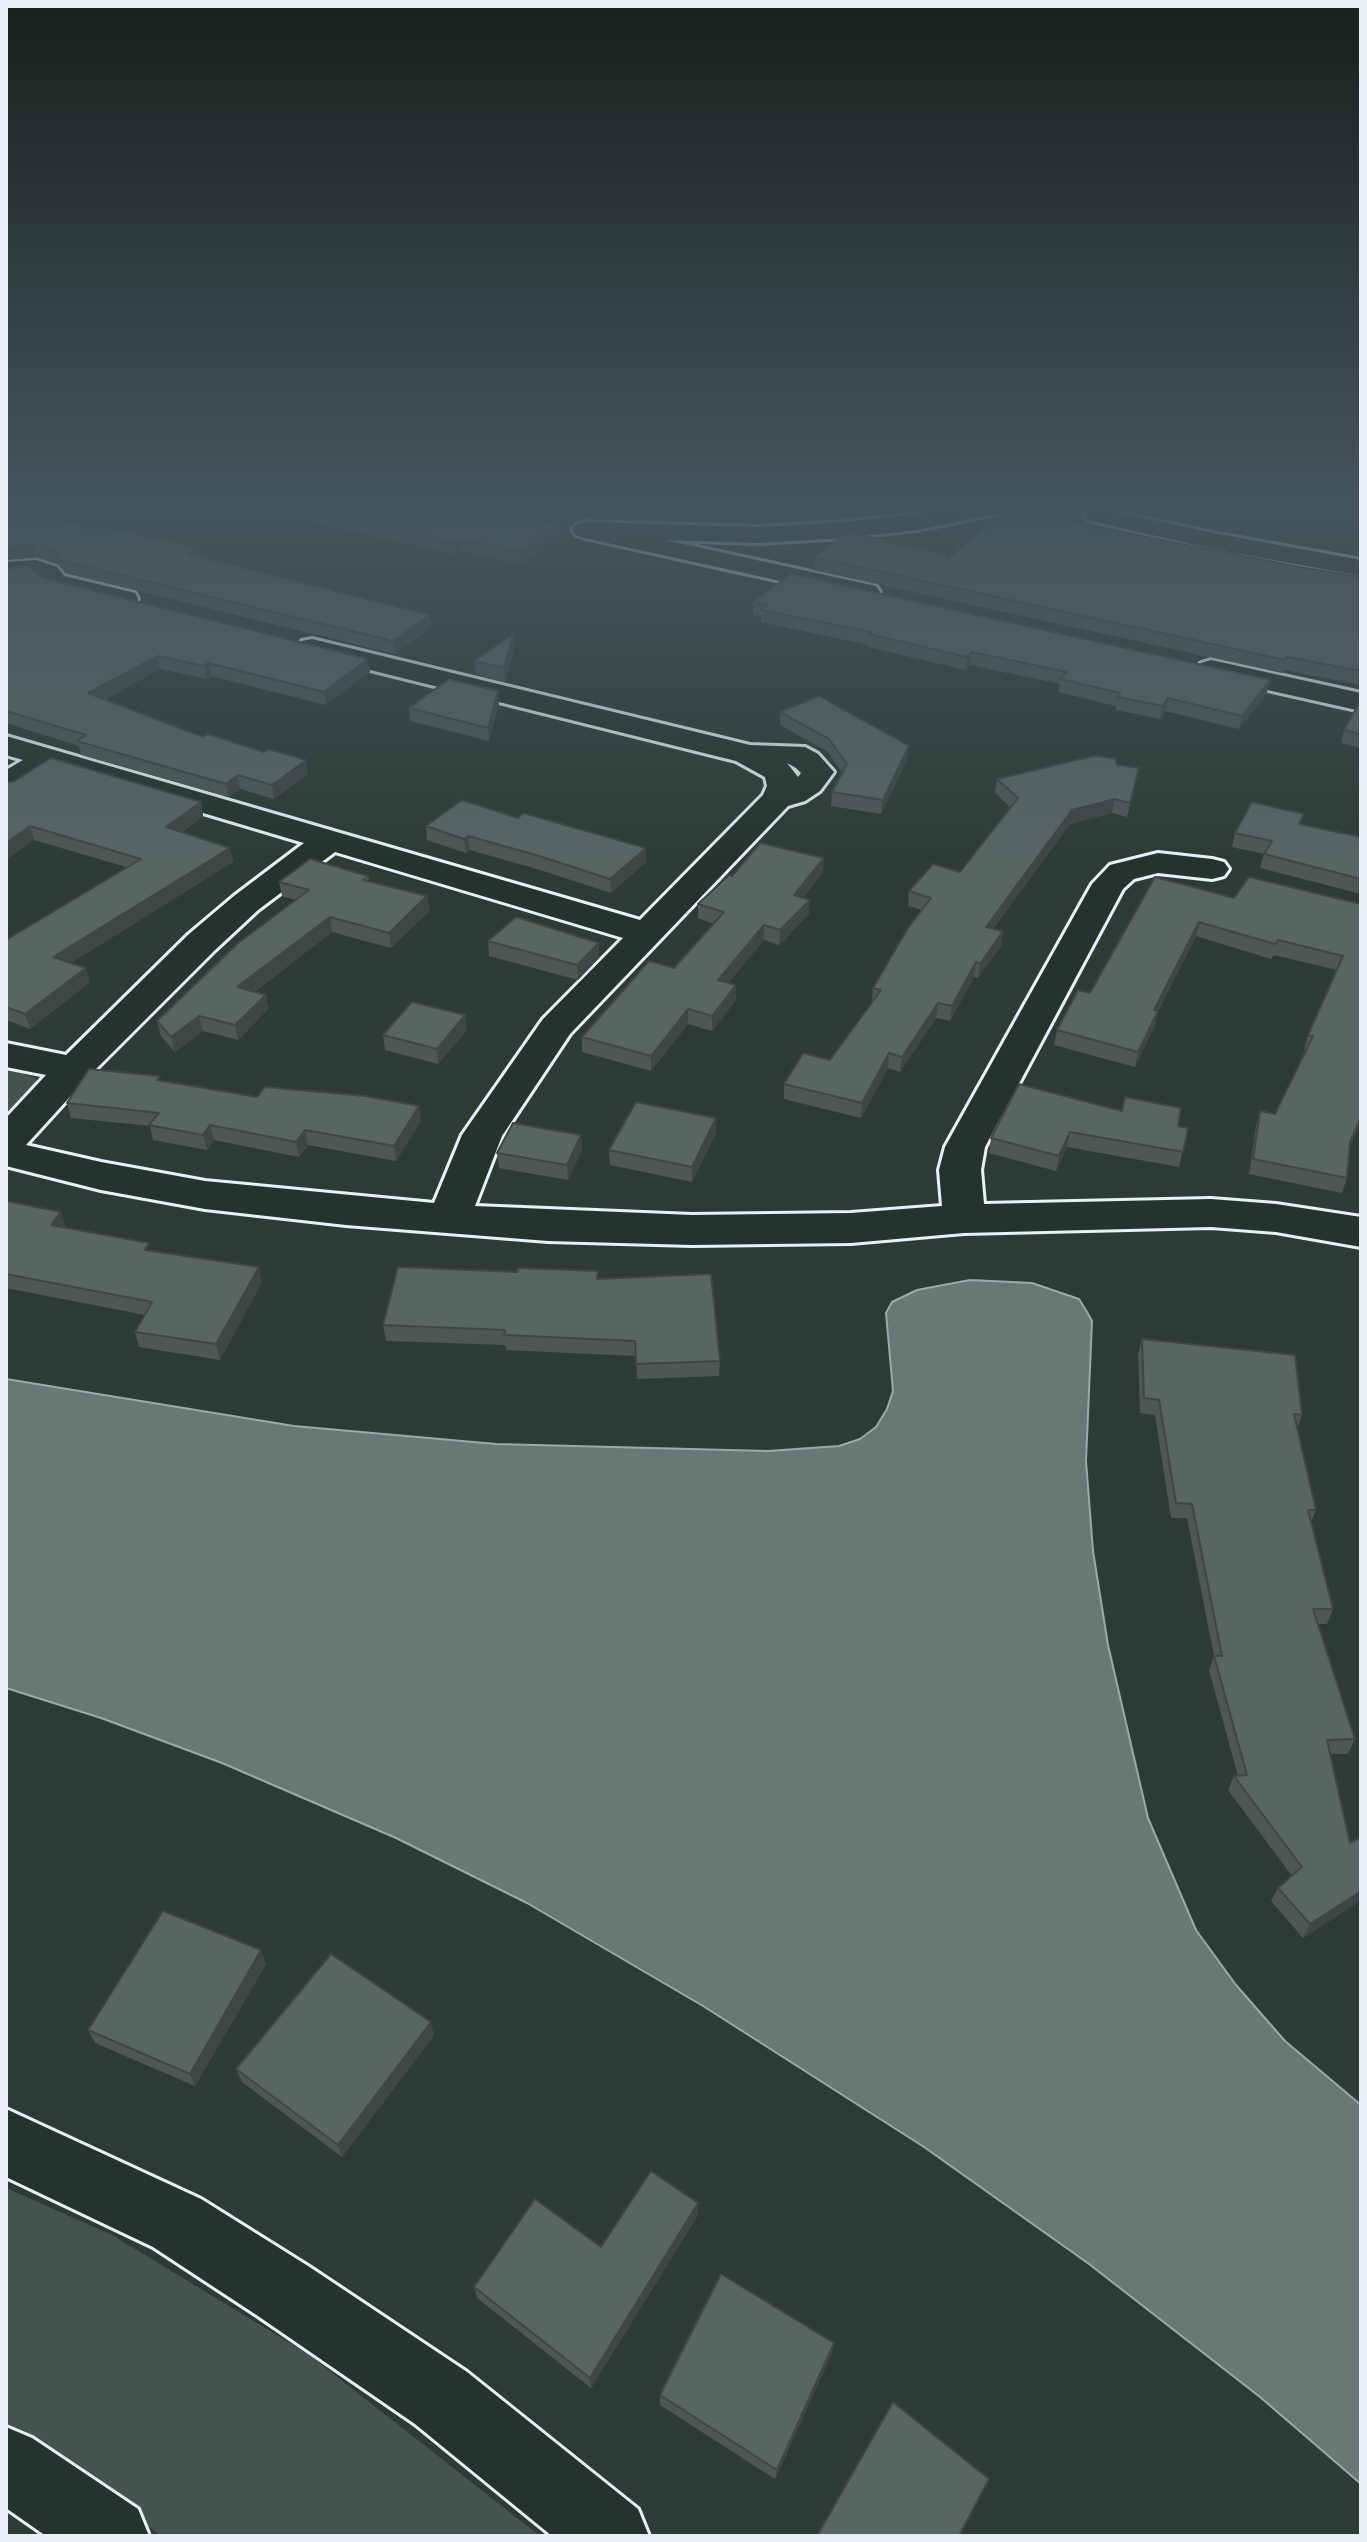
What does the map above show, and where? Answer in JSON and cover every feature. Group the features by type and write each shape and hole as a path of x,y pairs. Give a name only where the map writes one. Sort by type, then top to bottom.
{"street":[{"path":"279,639 747,754 780,772 783,786 777,799 556,1027 482,1135 449,1219"},
{"path":"1190,664 1361,702"},
{"path":"6,745 645,933"},
{"path":"6,784 49,757"},
{"path":"6,1142 74,1069 202,942 246,903 330,840"},
{"path":"964,1219 960,1170 965,1147 1109,884 1122,872 1158,863 1227,873"},
{"path":"6,1055 74,1069"},
{"path":"6,1153 101,1176 205,1195 548,1226 692,1230 851,1228 964,1219 1211,1213 1276,1218 1361,1232"},
{"path":"6,2142 177,2223 283,2291 441,2398 611,2536"},
{"path":"6,2464 111,2536"}],"shaded area":[{"path":"6,1068 35,1078 40,1088 6,1117"},
{"path":"970,1280 1032,1283 1079,1299 1092,1321 1086,1461 1093,1551 1108,1645 1148,1818 1196,1930 1236,1985 1285,2041 1361,2105 1361,2484 1260,2397 1089,2264 924,2147 703,2006 527,1903 396,1838 222,1763 101,1718 6,1688 6,1379 294,1426 496,1444 768,1451 839,1446 860,1439 876,1427 887,1409 893,1391 886,1313 892,1302 917,1290"},
{"path":"6,2188 112,2235 308,2354 540,2536 162,2536 6,2429"}],"building":[{"path":"6,622 218,622 368,659 324,692 208,663 204,666 158,656 88,693 203,737 208,734 264,752 268,749 306,760 272,785 238,775 226,784 77,741 86,735 6,711"},
{"path":"313,622 421,622 393,641"},
{"path":"819,622 1006,622 1270,680 1242,716 1168,698 1163,706 1118,697 1120,693 1060,679 1067,672 972,652 967,657 869,634 871,632"},
{"path":"1110,622 1361,622 1361,671 1287,657 1285,660"},
{"path":"513,634 504,668 474,661"},
{"path":"449,679 498,691 488,728 409,708"},
{"path":"819,696 909,746 883,800 832,792 847,764 829,739 780,712"},
{"path":"1361,700 1361,734 1344,730"},
{"path":"1094,756 1115,758 1117,765 1139,768 1130,803 1115,799 1072,810 986,927 1003,931 980,964 976,962 952,1006 938,1003 902,1057 889,1053 862,1103 784,1084 803,1053 830,1060 881,990 873,988 908,928 931,898 909,891 933,864 960,872 1018,798 997,779"},
{"path":"51,758 201,802 166,827 230,848 53,957 86,968 25,1014 6,1007 6,940 141,859 30,826 6,843 6,782 13,782"},
{"path":"462,800 518,818 523,813 646,848 610,879 536,855 468,836 464,839 426,826"},
{"path":"1252,802 1304,814 1299,824 1361,837 1361,879 1264,854 1272,841 1235,833"},
{"path":"760,843 824,858 794,895 810,900 780,930 764,925 718,980 736,985 712,1016 688,1009 651,1056 582,1037 649,961 674,968 724,912 698,904 729,875 732,876"},
{"path":"310,859 368,876 363,880 427,896 389,933 330,917 237,987 266,995 235,1025 199,1016 171,1037 157,1021 237,944 309,890 279,882"},
{"path":"1155,877 1234,898 1249,877 1361,904 1361,1117 1350,1142 1347,1178 1253,1159 1260,1111 1275,1114 1313,1036 1308,1035 1343,956 1278,940 1275,944 1199,922 1154,1010 1158,1011 1138,1052 1057,1030 1078,990 1090,993"},
{"path":"516,917 599,943 577,965 488,941"},
{"path":"412,1002 465,1015 437,1049 383,1035"},
{"path":"89,1069 160,1076 157,1080 257,1097 265,1087 365,1096 419,1106 394,1146 305,1130 296,1142 210,1125 203,1135 149,1125 159,1113 67,1103"},
{"path":"1019,1084 1122,1111 1125,1097 1181,1108 1178,1126 1188,1128 1183,1152 1070,1132 1059,1156 991,1138"},
{"path":"636,1102 716,1118 692,1167 609,1150"},
{"path":"513,1123 581,1135 567,1165 497,1153"},
{"path":"6,1201 61,1212 51,1225 149,1243 145,1250 259,1267 216,1344 135,1332 152,1302 6,1274"},
{"path":"398,1267 517,1272 518,1268 598,1271 597,1279 711,1274 720,1361 636,1364 635,1341 504,1335 505,1330 383,1325"},
{"path":"1142,1339 1295,1355 1302,1415 1294,1414 1316,1510 1308,1510 1333,1609 1313,1609 1355,1739 1327,1740 1350,1843 1361,1837 1361,1891 1310,1924 1278,1888 1302,1867 1234,1776 1247,1775 1214,1656 1222,1656 1192,1504 1176,1503 1159,1400 1144,1398"},
{"path":"163,1911 261,1950 190,2074 88,2030"},
{"path":"331,1954 431,2022 338,2145 236,2069"},
{"path":"651,2171 698,2203 590,2378 474,2287 535,2199 601,2247"},
{"path":"721,2274 834,2343 777,2470 660,2395"},
{"path":"893,2402 989,2479 959,2536 817,2536"}]}
